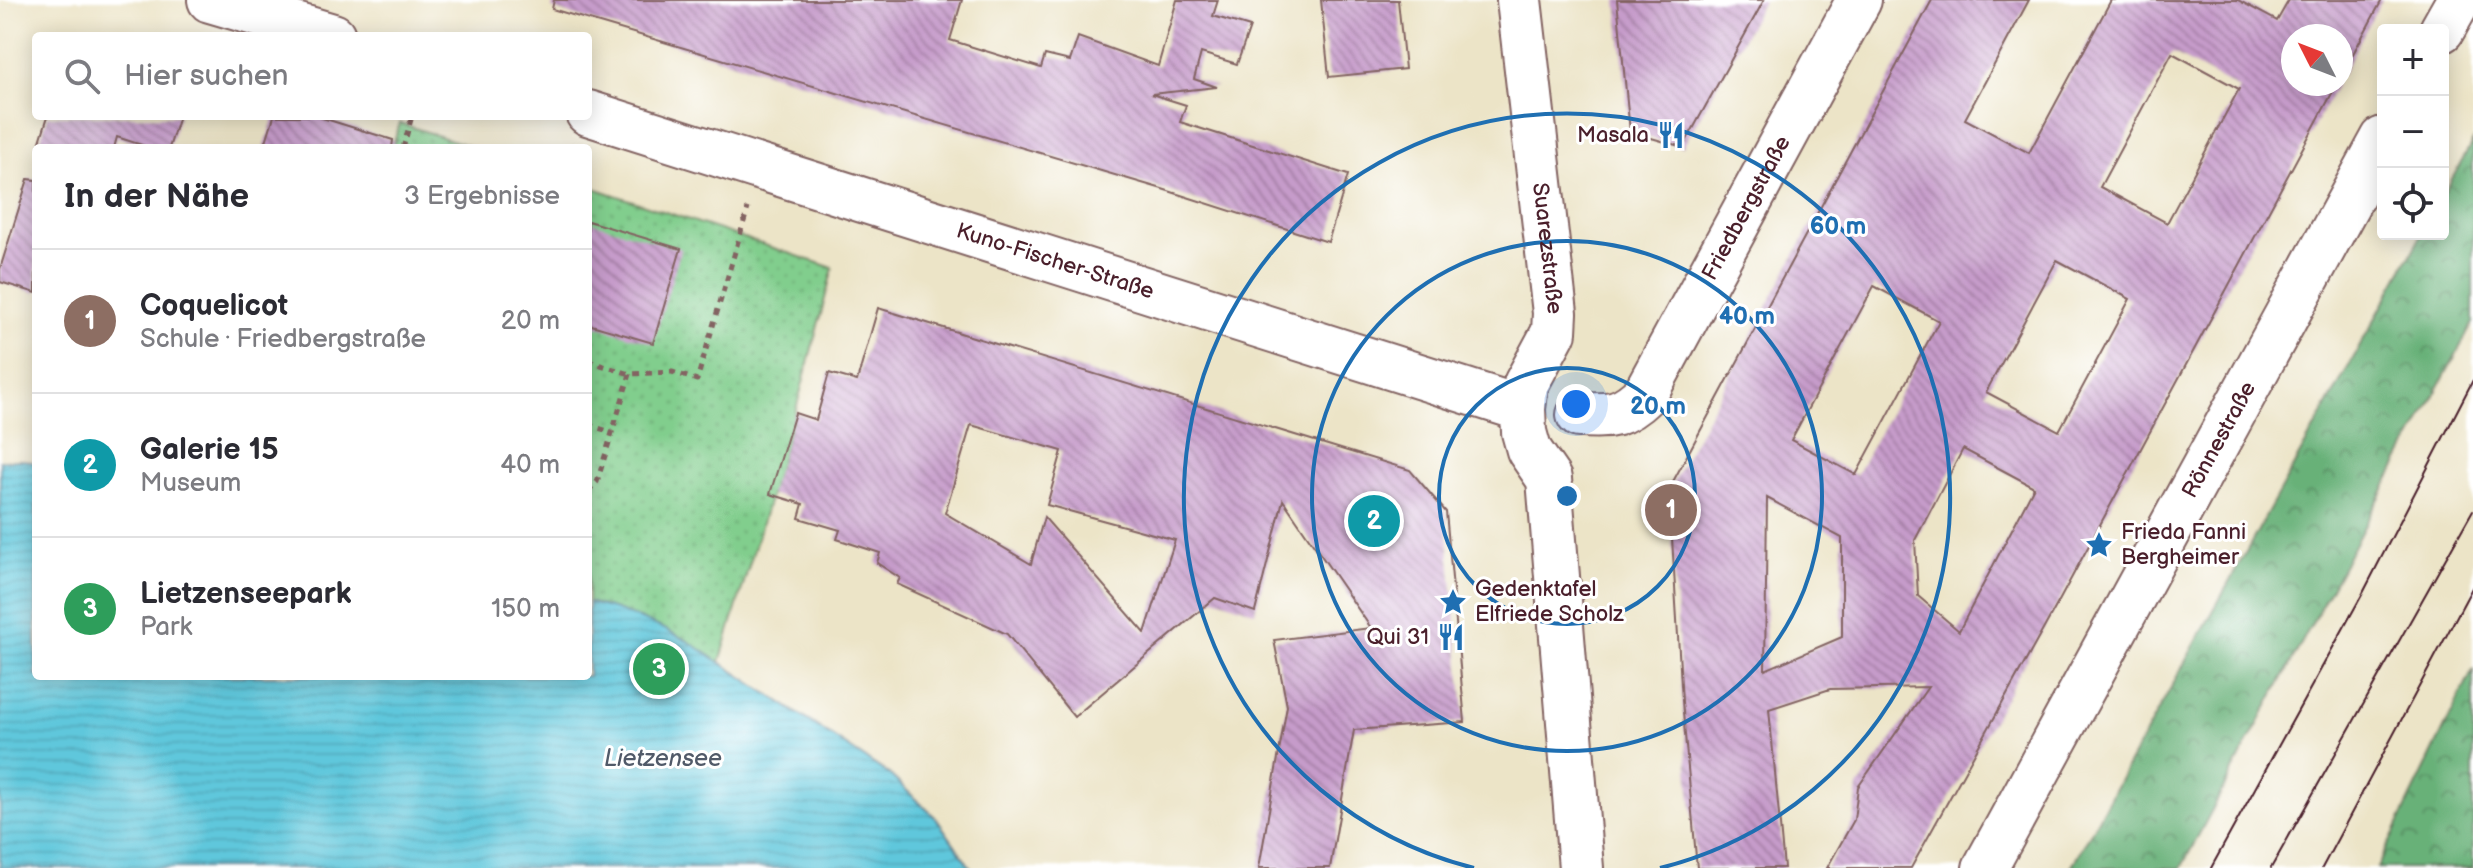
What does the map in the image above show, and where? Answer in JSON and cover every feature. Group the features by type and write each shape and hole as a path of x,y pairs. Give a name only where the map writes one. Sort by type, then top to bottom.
{"street":[{"path":"210,0 319,32"},
{"name":"Suarezstraße","path":"1519,0 1555,313 1554,332 1526,384 1524,432 1529,450 1549,479 1581,868"},
{"name":"Friedbergstraße","path":"1579,415 1613,416 1629,409 1645,394 1859,0"},
{"path":"2445,24 2459,0"},
{"name":"Kuno-Fischer-Straße","path":"592,114 1523,409"},
{"name":"Rönnestraße","path":"1985,868 2377,150"}],"path":[{"path":"404,144 411,120"},
{"path":"592,362 630,374 672,372 697,380 760,166"},
{"path":"592,487 597,482 630,374"},
{"path":"592,426 612,432"}],"green space":[{"path":"400,123 463,144 393,144"},
{"path":"2473,141 2473,323 2181,868 2071,868 2419,240 2449,240 2449,184"},
{"name":"Lietzensee","path":"592,187 833,268 795,413 720,662 890,775 936,818 971,868 0,868 0,461 32,462 32,680 592,680"},
{"path":"2473,669 2473,868 2377,868"}],"water":[{"name":"Lietzensee","path":"0,461 32,462 32,680 592,680 592,603 640,618 688,641 890,775 936,818 971,868 0,868"}],"building":[{"path":"554,0 962,0 950,40 1041,68 1045,55 1070,61 1078,37 1158,66 1177,0 1218,0 1213,16 1250,27 1237,64 1201,53 1194,79 1217,87 1151,94 1186,105 1180,122 1348,175 1328,242 1159,188 552,9"},
{"path":"1321,0 1398,0 1405,69 1329,77"},
{"path":"1617,0 1764,0 1683,147 1630,132"},
{"path":"1932,0 2029,0 1965,119 2029,153 2111,0 2238,0 2277,21 2289,0 2382,0 2353,54 2353,24 2281,24 2281,96 2331,96 2059,601 1911,868 1827,868 1854,820 1858,787 1928,687 1830,689 1769,709 1784,868 1697,868 1682,701 1669,489","holes":["2172,53 2239,89 2167,223 2100,187","2057,260 2130,299 2059,431 1986,392","1874,286 1939,321 1856,475 1791,440","1963,449 2034,487 1959,631 1918,596 1915,540","1767,498 1842,538 1842,637 1765,670"]},
{"path":"47,120 178,120 170,144 139,144 117,137 115,144 39,144"},
{"path":"273,120 329,120 393,140 392,144 265,144"},
{"path":"28,179 32,180 32,292 0,282 0,269"},
{"path":"592,222 681,249 653,343 592,325"},
{"path":"878,308 1410,470 1446,512 1465,722 1354,730 1330,868 1259,868 1287,706 1274,640 1371,628 1283,500 1255,612 1215,598 1074,717 1007,634 897,584 900,578 877,563 880,553 837,539 840,530 799,518 803,504 770,494 795,413 816,420 829,373 857,381","holes":["971,425 1062,451 1047,505 1175,540 1145,633 1044,517 1031,564 945,513"]}],"tram line":[{"path":"2211,868 2363,593 2473,380"},
{"path":"2271,868 2473,510"},
{"path":"2322,868 2473,586"}],"place":[{"name":"Masala","path":"1671,135"},
{"name":"Coquelicot","path":"1671,510"},
{"name":"Galerie 15","path":"1374,521"},
{"name":"Frieda Fanni Bergheimer","path":"2099,545"},
{"name":"Gedenktafel Elfriede Scholz","path":"1453,602"},
{"name":"Qui 31","path":"1451,637"},
{"name":"Lietzenseepark","path":"659,669"}]}
